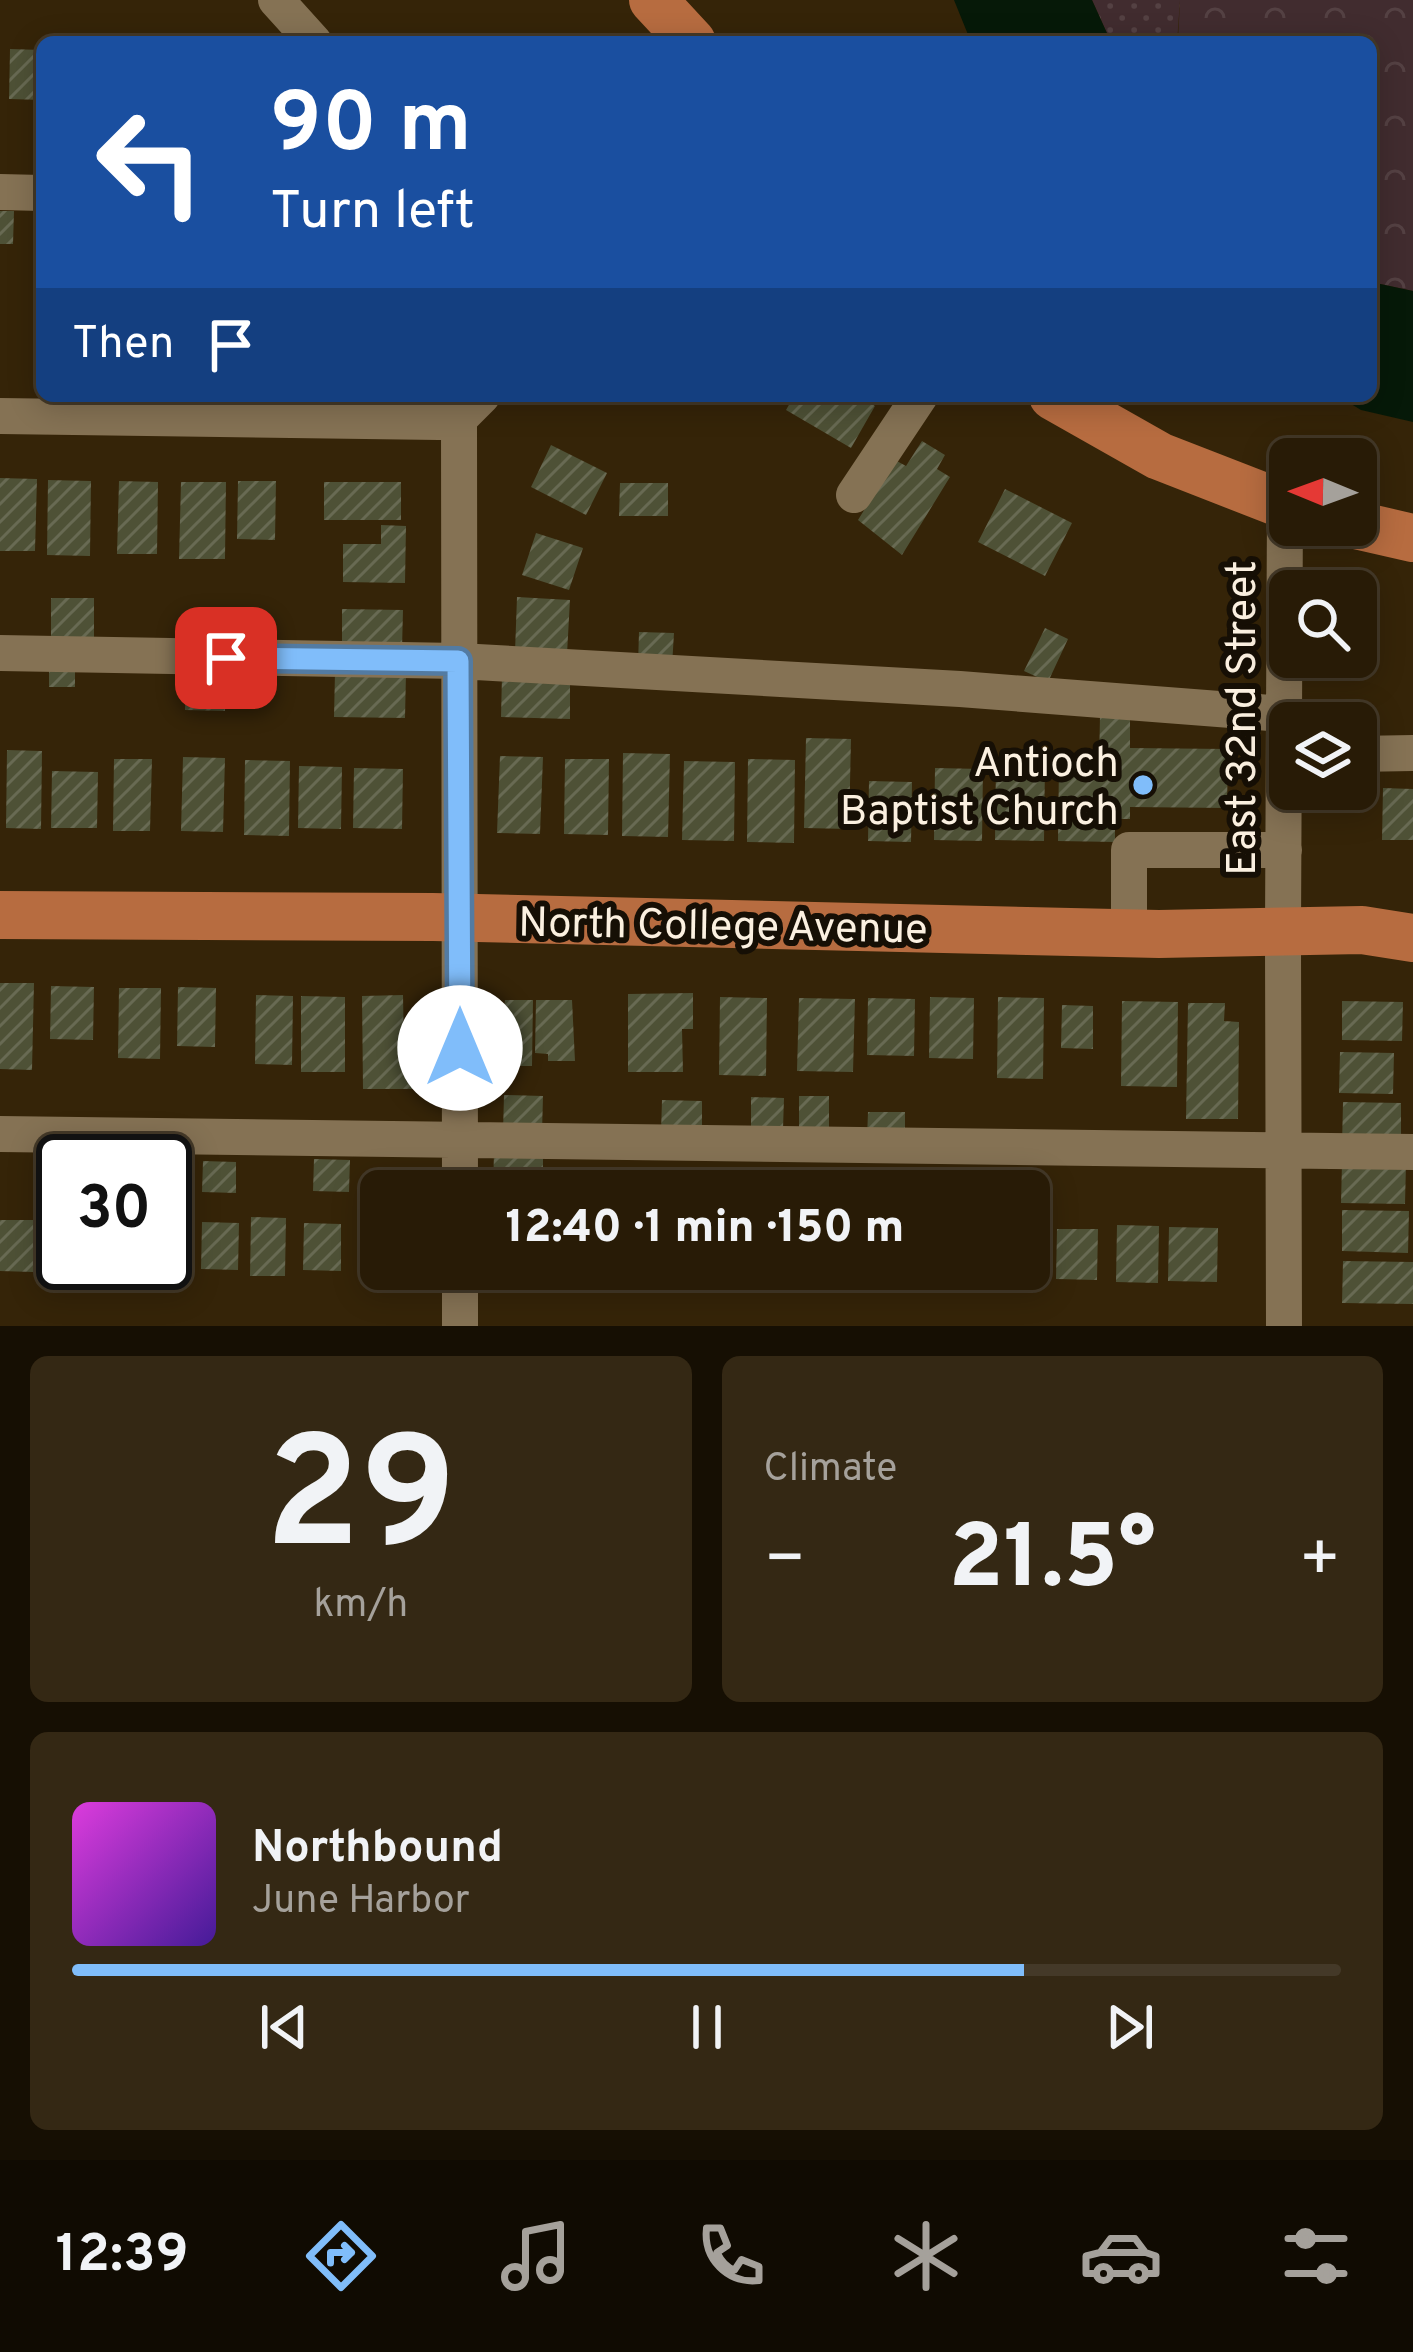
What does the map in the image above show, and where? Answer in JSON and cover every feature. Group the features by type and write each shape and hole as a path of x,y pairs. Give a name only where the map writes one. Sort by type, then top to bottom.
{"main road":[{"path":"653,0 686,36"},
{"path":"1064,402 1159,456 1269,499"},
{"path":"1377,530 1413,538"},
{"name":"North College Avenue","path":"0,915 459,917 1283,938 1363,947 1413,939"}],"street":[{"path":"276,0 309,36"},
{"path":"0,192 36,193"},
{"path":"854,495 916,402"},
{"path":"0,416 471,407 458,661 460,1170"},
{"name":"East 32nd Street","path":"1283,702 1287,546"},
{"path":"0,653 458,661 960,688 1269,714"},
{"path":"1377,754 1413,753"},
{"name":"East 32nd Street","path":"1284,1326 1285,810"},
{"path":"1144,934 1129,850 1284,850"},
{"path":"0,1134 1413,1152"},
{"path":"460,1290 460,1326"}],"green space":[{"path":"1092,0 1180,0 1177,36 1108,36"},
{"path":"1180,0 1413,0 1413,291 1377,283 1377,36 1178,36"}],"shaded area":[{"path":"954,0 1092,0 1108,36 969,36"},
{"path":"1377,283 1413,291 1413,422 1361,410 1348,402 1377,402"}],"building":[{"path":"10,49 36,50 36,100 9,99"},
{"path":"0,211 14,211 13,244 0,244"},
{"path":"791,402 868,402 875,406 851,448 786,410"},
{"path":"922,441 945,455 937,469 950,477 902,555 858,520 895,460 906,466"},
{"path":"551,445 607,473 586,515 531,487"},
{"path":"0,478 37,479 35,551 0,551"},
{"path":"48,480 91,481 90,556 47,555"},
{"path":"119,481 158,482 157,554 117,554"},
{"path":"238,481 276,481 275,540 237,539"},
{"path":"181,482 226,482 225,559 179,559"},
{"path":"324,482 401,482 401,520 324,520"},
{"path":"620,483 668,483 668,516 619,516"},
{"path":"1005,489 1072,523 1045,576 978,542"},
{"path":"381,525 406,526 405,583 343,582 343,544 381,544"},
{"path":"536,533 583,548 569,590 522,575"},
{"path":"517,597 570,600 567,654 515,652"},
{"path":"51,598 94,598 94,640 51,640"},
{"path":"342,609 403,610 402,649 342,648"},
{"path":"1045,628 1068,639 1048,682 1024,671"},
{"path":"639,632 674,633 672,666 638,665"},
{"path":"75,670 75,687 49,687 49,671"},
{"path":"335,672 406,673 405,718 334,717"},
{"path":"502,675 570,676 570,719 501,717"},
{"path":"186,676 225,677 225,711 185,710"},
{"name":"Antioch Baptist Church","path":"1100,716 1130,716 1130,748 1228,749 1227,808 1130,807 1130,819 1115,819 1115,842 1058,841 1059,762 1099,763"},
{"path":"806,738 851,739 849,829 804,828"},
{"path":"7,750 42,751 41,829 6,828"},
{"path":"623,753 670,754 668,837 622,836"},
{"path":"500,756 543,757 540,834 497,833"},
{"path":"183,757 225,758 223,832 181,831"},
{"path":"114,759 152,759 150,831 113,831"},
{"path":"565,759 609,759 608,835 564,834"},
{"path":"748,759 795,760 794,843 747,842"},
{"path":"245,760 290,761 289,836 244,835"},
{"path":"684,761 735,762 734,841 682,840"},
{"path":"996,762 1045,763 1044,841 995,840"},
{"path":"299,766 342,767 341,829 298,828"},
{"path":"354,768 403,769 402,829 353,828"},
{"path":"935,768 983,769 982,841 934,840"},
{"path":"52,771 98,772 97,828 51,828"},
{"path":"869,781 912,782 911,842 868,841"},
{"path":"1383,788 1413,789 1413,840 1382,840"},
{"path":"0,983 34,983 32,1070 0,1069"},
{"path":"51,986 94,987 93,1040 50,1039"},
{"path":"178,987 216,988 215,1047 177,1046"},
{"path":"119,988 161,988 160,1059 118,1058"},
{"path":"693,993 693,1029 682,1029 683,1072 628,1072 628,994"},
{"path":"256,995 293,996 292,1065 255,1064"},
{"path":"403,995 404,1049 424,1049 424,1089 363,1089 362,996"},
{"path":"301,996 345,997 345,1072 301,1072"},
{"path":"720,997 767,998 766,1076 719,1075"},
{"path":"930,997 974,998 973,1059 929,1058"},
{"path":"998,997 1044,998 1043,1079 997,1078"},
{"path":"799,998 855,999 853,1072 797,1071"},
{"path":"868,998 915,999 914,1056 867,1055"},
{"path":"505,1000 533,1000 532,1066 498,1066"},
{"path":"536,1000 572,1000 575,1061 548,1061 548,1054 535,1053"},
{"path":"1122,1001 1178,1002 1177,1087 1121,1086"},
{"path":"1342,1001 1403,1002 1402,1041 1342,1040"},
{"path":"1188,1003 1225,1003 1224,1021 1239,1022 1238,1119 1186,1119"},
{"path":"1062,1005 1093,1006 1093,1049 1061,1048"},
{"path":"1340,1052 1394,1053 1393,1094 1339,1093"},
{"path":"504,1095 543,1096 542,1133 503,1132"},
{"path":"799,1096 829,1096 829,1138 799,1138"},
{"path":"751,1097 784,1098 783,1129 751,1128"},
{"path":"662,1100 702,1101 702,1133 661,1132"},
{"path":"1343,1102 1401,1103 1401,1146 1342,1145"},
{"path":"868,1112 905,1112 905,1139 867,1138"},
{"path":"494,1152 543,1153 543,1170 494,1170"},
{"path":"314,1159 350,1160 349,1192 313,1191"},
{"path":"203,1161 236,1162 236,1193 202,1192"},
{"path":"1342,1163 1406,1164 1405,1204 1341,1203"},
{"path":"1342,1210 1409,1211 1408,1253 1342,1251"},
{"path":"251,1217 286,1218 285,1276 250,1276"},
{"path":"0,1220 34,1220 33,1272 0,1271"},
{"path":"202,1222 239,1223 238,1270 201,1269"},
{"path":"304,1223 341,1224 341,1271 303,1270"},
{"path":"1117,1225 1159,1226 1158,1283 1116,1282"},
{"path":"1169,1227 1218,1228 1217,1282 1168,1281"},
{"path":"1057,1229 1098,1229 1097,1280 1056,1279"},
{"path":"1343,1261 1413,1262 1413,1304 1342,1303"}],"place":[{"name":"Antioch Baptist Church","path":"1143,785"}],"route":[{"path":"226,658 458,661 460,1048"}]}
